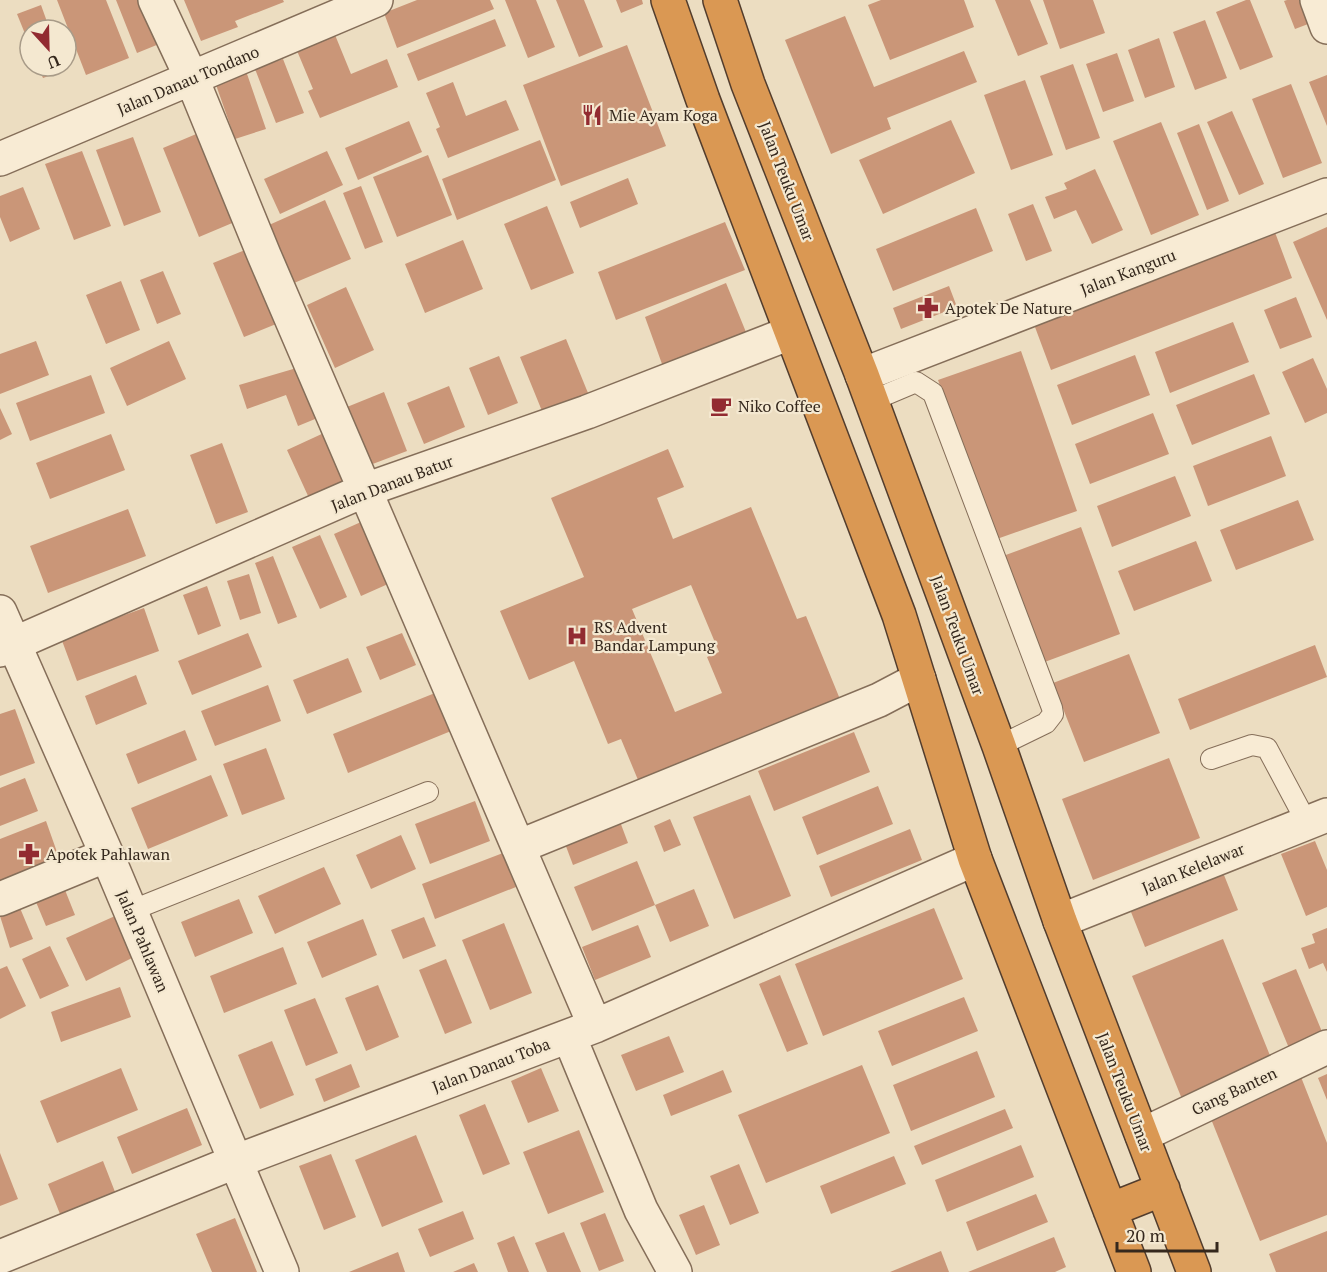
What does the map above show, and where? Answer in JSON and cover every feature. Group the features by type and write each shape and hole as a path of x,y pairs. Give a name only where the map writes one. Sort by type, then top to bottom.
{"highway":[{"path":"668,0 790,333 899,615 975,859 1134,1272"},
{"name":"Jalan Teuku Umar","path":"720,0 748,84 867,388 999,746 1060,921 1194,1272"},
{"path":"703,100 718,108 733,106 745,96 748,84"},
{"path":"735,179 740,163 751,154 767,154 780,161"},
{"path":"1110,1210 1163,1189"}],"street":[{"path":"155,0 192,79 518,847 582,1031 640,1210 675,1272"},
{"name":"Jalan Danau Tondano","path":"0,159 376,0"},
{"path":"1317,0 1327,27"},
{"name":"Jalan Kanguru","path":"867,388 1327,195"},
{"name":"Jalan Danau Batur","path":"7,647 365,490 587,412 790,333"},
{"name":"Jalan Pahlawan","path":"0,612 7,647 107,855 282,1272"},
{"path":"518,847 879,700 919,679"},
{"name":"Jalan Kelelawar","path":"1060,921 1317,819"},
{"path":"0,899 107,855"},
{"name":"Jalan Danau Toba","path":"0,1257 37,1258 237,1161 582,1031 975,859"},
{"name":"Gang Banten","path":"1142,1136 1327,1047"}],"lane":[{"path":"867,388 915,382 933,393 1052,708 1053,714 1046,723 999,746"},
{"path":"1211,759 1252,745 1267,748 1317,819"},
{"path":"130,911 428,792"}],"building":[{"path":"57,0 106,0 129,58 86,75 78,54 78,18 64,18"},
{"path":"116,0 147,0 164,42 137,53"},
{"path":"184,0 283,0 284,2 235,21 238,27 201,41"},
{"path":"417,0 490,0 494,9 397,48 384,13"},
{"path":"505,0 536,0 555,47 528,58"},
{"path":"556,0 584,0 603,47 579,57"},
{"path":"616,0 642,0 643,4 621,13"},
{"path":"881,0 964,0 974,27 890,60 868,5"},
{"path":"995,0 1030,0 1048,44 1018,56"},
{"path":"1043,0 1093,0 1105,33 1060,49"},
{"path":"1250,0 1273,57 1240,70 1216,12"},
{"path":"1308,0 1316,21 1295,29 1284,1"},
{"path":"41,5 46,18 19,18 17,14"},
{"path":"845,16 874,87 964,51 977,82 887,118 891,129 831,154 785,40"},
{"path":"495,19 506,46 418,81 407,54"},
{"path":"1205,20 1227,78 1195,90 1173,32"},
{"path":"333,30 351,74 387,59 398,87 320,118 308,91 313,89 295,46"},
{"path":"1159,38 1175,87 1145,98 1128,50"},
{"path":"627,45 666,146 561,186 523,85"},
{"path":"1117,53 1134,101 1103,112 1086,64"},
{"path":"283,59 304,113 276,123 255,69"},
{"path":"1073,64 1100,138 1066,150 1040,76"},
{"path":"246,71 266,129 235,139 215,82"},
{"path":"1327,75 1327,126 1309,82"},
{"path":"1025,80 1053,155 1011,170 984,95"},
{"path":"453,82 466,116 506,100 519,130 448,158 436,129 440,127 426,93"},
{"path":"1291,84 1322,163 1283,178 1252,99"},
{"path":"1232,111 1264,184 1239,195 1207,122"},
{"path":"951,120 975,173 883,214 859,160"},
{"path":"409,121 422,152 358,180 345,148"},
{"path":"1161,122 1199,215 1151,235 1113,141"},
{"path":"1199,124 1229,201 1207,210 1177,133"},
{"path":"201,132 237,221 199,237 163,148"},
{"path":"133,137 161,212 124,226 96,150"},
{"path":"540,140 556,180 457,220 442,179"},
{"path":"82,151 111,226 74,240 45,164"},
{"path":"327,151 343,185 280,214 264,179"},
{"path":"428,155 452,215 397,237 373,177"},
{"path":"1095,169 1123,230 1092,244 1076,210 1054,219 1045,197 1067,189 1064,183"},
{"path":"628,178 638,204 580,228 570,202"},
{"path":"361,186 383,242 365,249 343,193"},
{"path":"23,187 40,229 10,242 0,217 0,196"},
{"path":"325,200 351,259 294,283 269,225"},
{"path":"1033,204 1052,251 1026,261 1008,214"},
{"path":"547,206 574,273 531,290 504,224"},
{"path":"976,208 993,251 893,291 876,249"},
{"path":"725,222 745,270 616,320 598,272"},
{"path":"1273,227 1292,278 1051,370 1032,319"},
{"path":"1327,227 1327,320 1293,242"},
{"path":"463,240 483,289 425,313 405,264"},
{"path":"250,248 281,322 244,337 213,263"},
{"path":"163,271 181,314 157,324 140,280"},
{"path":"121,281 140,330 106,344 86,295"},
{"path":"726,283 750,342 666,375 645,317"},
{"path":"949,286 957,307 901,329 893,308"},
{"path":"346,287 374,350 335,368 307,305"},
{"path":"1296,297 1312,337 1280,349 1264,310"},
{"path":"1233,322 1249,362 1170,393 1155,352"},
{"path":"566,339 588,393 542,411 520,357"},
{"path":"36,341 49,375 0,394 0,354"},
{"path":"169,341 186,379 127,406 110,368"},
{"path":"1021,351 1077,511 994,540 938,380"},
{"path":"1135,355 1150,395 1072,425 1057,385"},
{"path":"499,356 518,403 488,415 469,368"},
{"path":"1313,358 1327,389 1327,413 1305,423 1282,372"},
{"path":"300,367 320,417 298,426 286,395 247,409 239,385"},
{"path":"1254,374 1270,414 1192,445 1176,405"},
{"path":"91,375 105,413 30,441 16,403"},
{"path":"449,386 465,427 424,444 407,403"},
{"path":"384,392 407,451 370,465 347,407"},
{"path":"0,408 12,434 0,440"},
{"path":"1153,413 1169,454 1090,484 1075,444"},
{"path":"326,432 348,480 309,498 287,450"},
{"path":"111,434 125,470 50,499 36,463"},
{"path":"1271,436 1286,476 1208,506 1193,466"},
{"path":"222,443 248,512 216,524 190,455"},
{"name":"RS Advent Bandar Lampung","path":"668,449 684,487 657,498 673,539 751,507 797,619 806,616 844,709 643,792 621,739 608,744 574,661 529,680 500,611 584,577 551,498","holes":["691,585 719,652 707,657 722,693 675,712 632,609"]},
{"path":"1175,476 1191,516 1112,547 1097,506"},
{"path":"1298,500 1314,540 1236,570 1220,530"},
{"path":"128,509 146,556 48,593 30,546"},
{"path":"361,522 388,584 361,596 334,534"},
{"path":"1081,527 1120,634 1042,663 1003,556"},
{"path":"320,535 347,597 320,609 292,547"},
{"path":"1196,541 1212,581 1134,611 1118,571"},
{"path":"273,556 297,617 278,624 255,563"},
{"path":"249,574 261,613 240,620 227,581"},
{"path":"207,586 221,626 198,635 183,595"},
{"path":"144,608 159,651 77,681 61,638"},
{"path":"248,633 262,667 192,695 178,661"},
{"path":"402,633 416,665 380,680 366,647"},
{"path":"1315,645 1327,677 1190,730 1178,699"},
{"path":"1129,654 1160,733 1084,762 1053,683"},
{"path":"348,658 362,692 307,714 293,680"},
{"path":"136,675 147,704 96,725 85,696"},
{"path":"268,685 281,721 215,746 201,711"},
{"path":"440,691 456,729 348,773 333,734"},
{"path":"15,709 35,763 0,776 0,714"},
{"path":"185,730 197,760 138,784 126,754"},
{"path":"854,732 870,772 774,811 758,771"},
{"path":"266,748 285,799 242,815 223,764"},
{"path":"1169,758 1200,838 1093,880 1062,799"},
{"path":"211,775 228,816 148,849 131,808"},
{"path":"25,778 38,811 0,826 0,788"},
{"path":"878,786 893,824 817,855 802,817"},
{"path":"750,795 791,896 734,919 693,817"},
{"path":"475,801 490,841 430,864 415,824"},
{"path":"619,819 628,843 573,865 564,841"},
{"path":"670,819 681,845 664,852 654,826"},
{"name":"Apotek Pahlawan","path":"46,821 63,869 0,892 0,839"},
{"path":"910,829 922,860 831,897 819,866"},
{"path":"401,835 416,869 371,889 356,855"},
{"path":"1315,841 1327,870 1327,907 1306,916 1281,854"},
{"path":"503,853 516,887 435,919 422,884"},
{"path":"637,861 655,905 592,931 574,887"},
{"path":"324,867 341,904 275,934 258,896"},
{"path":"1222,870 1238,910 1145,947 1129,907"},
{"path":"694,889 709,926 670,942 655,905"},
{"path":"65,890 75,915 46,926 36,902"},
{"path":"239,899 253,933 195,957 181,922"},
{"path":"20,908 33,939 10,948 0,916"},
{"path":"934,908 963,979 823,1036 795,964"},
{"path":"115,916 134,957 86,981 66,938"},
{"path":"424,917 436,946 403,959 391,930"},
{"path":"363,919 377,955 322,978 307,942"},
{"path":"504,923 532,993 490,1010 462,940"},
{"path":"638,925 651,957 595,980 582,947"},
{"path":"1327,928 1327,972 1323,963 1309,969 1301,948 1315,943 1312,934"},
{"path":"1223,939 1275,1068 1184,1104 1132,976"},
{"path":"50,946 69,986 40,999 22,959"},
{"path":"283,947 297,984 224,1013 210,976"},
{"path":"446,959 472,1023 445,1034 419,970"},
{"path":"7,966 26,1006 0,1019 0,969"},
{"path":"1296,969 1325,1039 1291,1053 1262,983"},
{"path":"780,975 808,1044 787,1052 759,984"},
{"path":"378,985 399,1037 366,1051 345,998"},
{"path":"120,987 131,1017 61,1042 51,1012"},
{"path":"964,997 978,1031 892,1066 878,1031"},
{"path":"315,998 338,1053 306,1066 284,1010"},
{"path":"669,1036 684,1072 636,1091 621,1055"},
{"path":"272,1041 294,1095 260,1109 238,1055"},
{"path":"977,1051 995,1097 911,1131 893,1085"},
{"path":"351,1064 360,1087 324,1102 315,1079"},
{"path":"862,1065 890,1133 766,1183 738,1115"},
{"path":"121,1068 138,1110 57,1143 40,1101"},
{"path":"541,1068 559,1111 528,1123 511,1081"},
{"path":"723,1070 732,1092 671,1116 663,1095"},
{"path":"1327,1074 1327,1100 1318,1078"},
{"path":"1301,1077 1327,1143 1327,1215 1260,1241 1209,1114"},
{"path":"485,1104 510,1164 483,1175 459,1115"},
{"path":"187,1108 202,1145 132,1174 117,1137"},
{"path":"1005,1109 1013,1128 922,1165 914,1146"},
{"path":"579,1130 604,1192 548,1214 523,1152"},
{"path":"416,1135 443,1202 382,1227 355,1160"},
{"path":"1021,1145 1034,1177 947,1212 935,1180"},
{"path":"0,1153 18,1199 0,1206"},
{"path":"331,1154 356,1217 324,1230 299,1166"},
{"path":"894,1156 906,1184 831,1214 820,1186"},
{"path":"103,1161 117,1197 62,1219 48,1184"},
{"path":"739,1164 759,1213 730,1225 710,1176"},
{"path":"1036,1194 1048,1222 977,1251 966,1222"},
{"path":"704,1205 720,1245 696,1255 679,1215"},
{"path":"463,1211 474,1239 430,1257 418,1229"},
{"path":"605,1213 624,1261 599,1271 580,1223"},
{"path":"235,1218 257,1272 212,1272 196,1234"},
{"path":"1327,1231 1327,1272 1276,1272 1269,1254"},
{"path":"564,1232 581,1272 547,1272 535,1243"},
{"path":"514,1236 529,1272 508,1272 497,1243"},
{"path":"1054,1237 1066,1267 1055,1272 968,1272"},
{"path":"941,1251 949,1272 890,1272"},
{"path":"398,1252 405,1272 349,1272"},
{"path":"474,1263 478,1272 453,1272"}],"place":[{"name":"Mie Ayam Koga","path":"592,115"},
{"name":"Apotek De Nature","path":"928,308"},
{"name":"Niko Coffee","path":"721,406"},
{"name":"RS Advent Bandar Lampung","path":"577,636"},
{"name":"Apotek Pahlawan","path":"29,854"}]}
